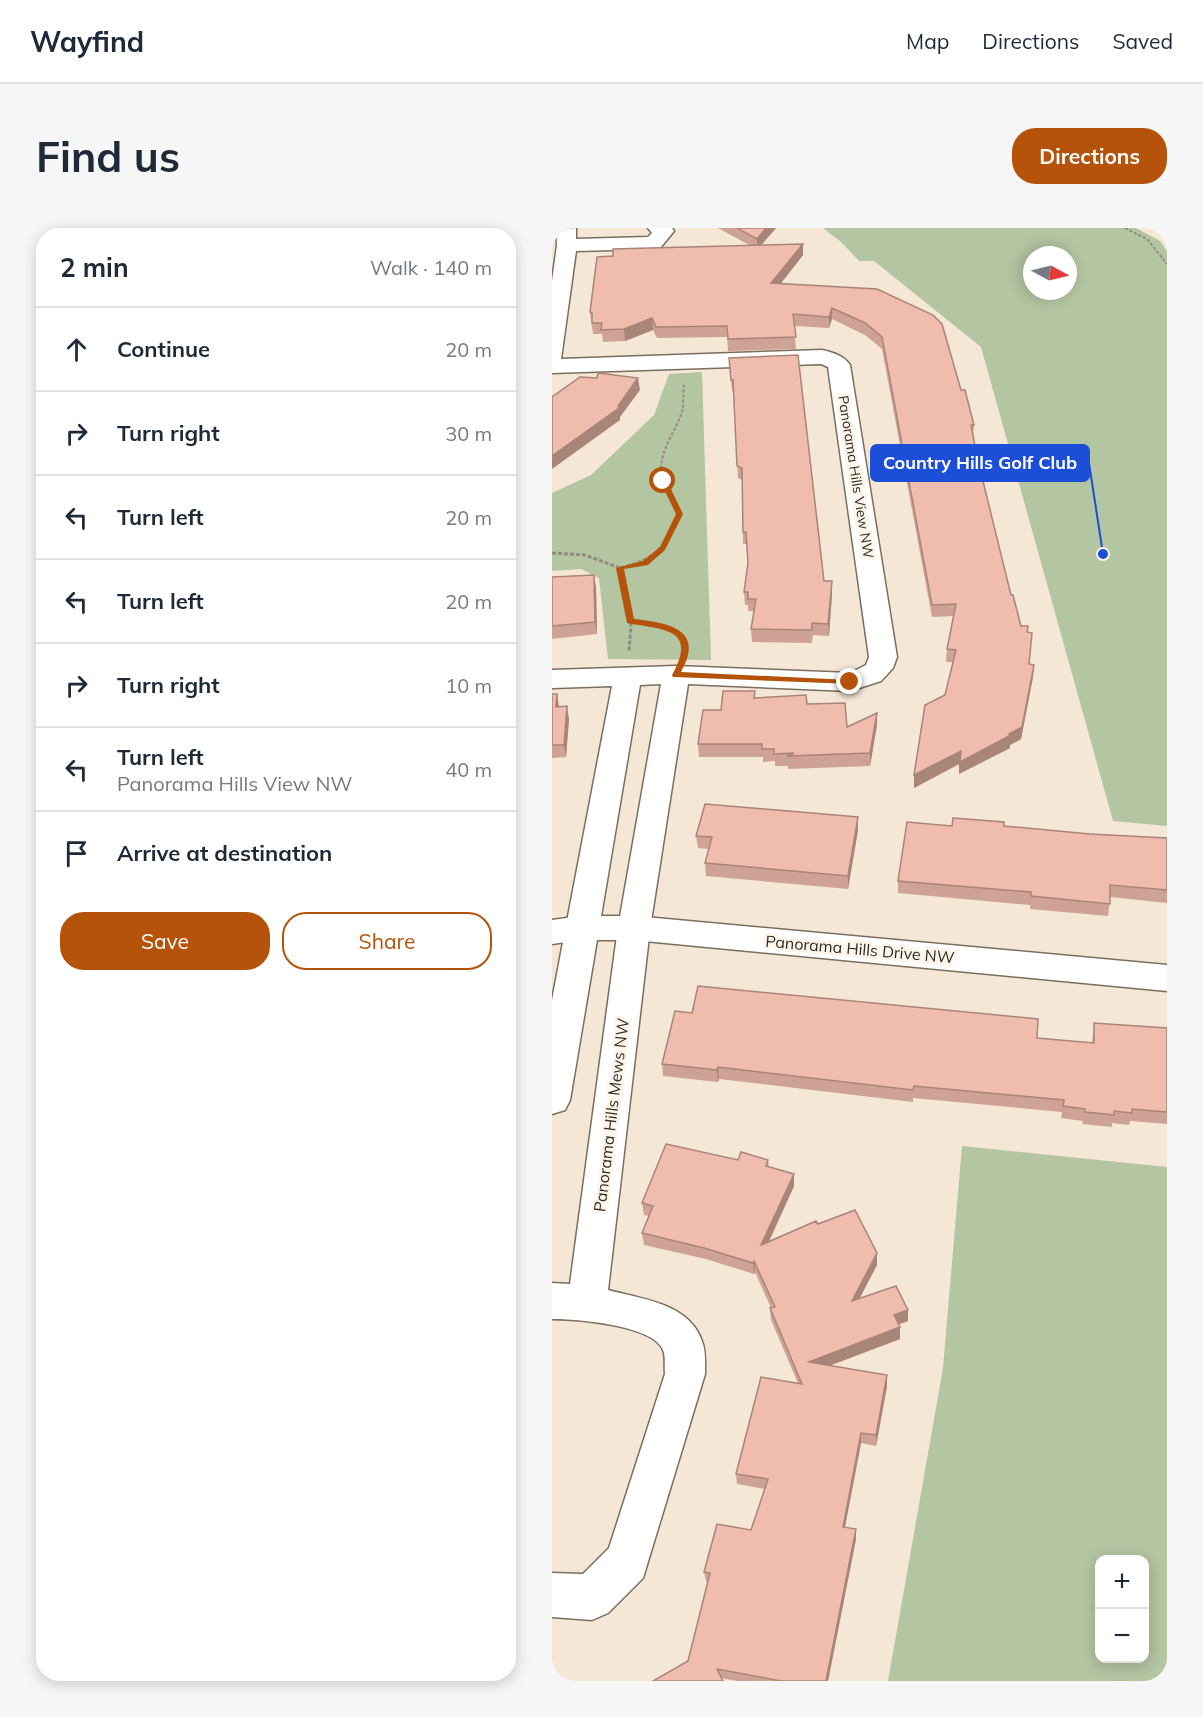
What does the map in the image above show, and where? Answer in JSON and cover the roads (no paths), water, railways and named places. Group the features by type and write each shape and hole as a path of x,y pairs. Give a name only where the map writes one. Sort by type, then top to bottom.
{"street":[{"path":"552,357 566,236 654,243 664,231 658,228"},
{"name":"Panorama Hills View NW","path":"552,366 822,357 833,360 839,365 883,657 881,666 868,677 850,682 676,675 552,678"},
{"path":"552,1100 566,930 628,675"},
{"path":"634,928 676,675"},
{"name":"Panorama Hills Drive NW","path":"566,930 634,928 1167,978"},
{"name":"Panorama Hills Mews NW","path":"552,1596 592,1597 627,1562 685,1374 683,1343 663,1322 570,1301 634,928"}],"place":[{"name":"Country Hills Golf Club","path":"1103,554"}]}
